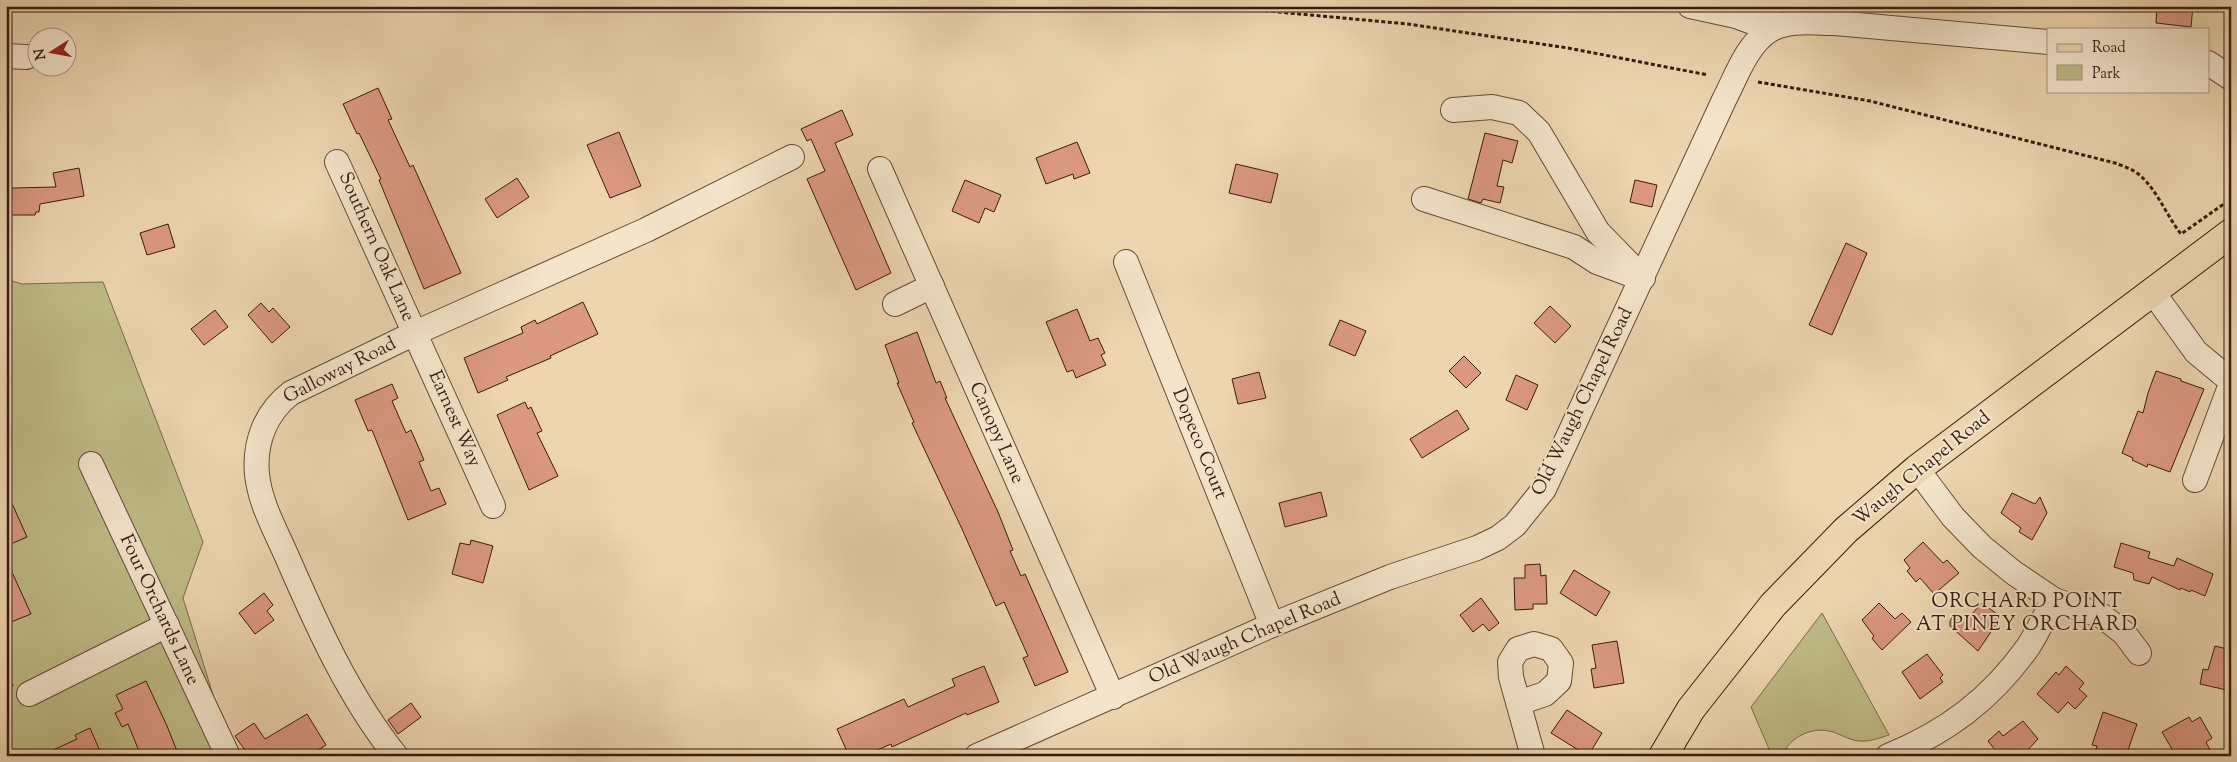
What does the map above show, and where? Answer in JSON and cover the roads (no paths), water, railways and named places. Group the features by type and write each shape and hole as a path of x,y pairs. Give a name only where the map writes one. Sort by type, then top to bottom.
{"main road":[{"name":"Waugh Chapel Road","path":"1663,756 1691,709 1773,605 1846,530 1917,469 2231,233"}],"street":[{"path":"1690,6 1736,16 1771,30 1804,22 1835,23 2047,42"},
{"path":"1767,6 1771,30"},
{"name":"Old Waugh Chapel Road","path":"977,756 1272,625 1390,578 1477,548 1498,538 1515,525 1544,488 1724,100 1750,51 1771,30"},
{"path":"2210,64 2231,77"},
{"path":"1453,110 1492,107 1519,113 1539,132 1598,232 1617,254 1643,278"},
{"name":"Galloway Road","path":"396,756 379,734 350,689 304,596 262,500 257,472 258,452 261,434 277,404 291,393 415,333 596,254 740,185 792,157"},
{"name":"Southern Oak Lane","path":"337,162 415,333"},
{"name":"Canopy Lane","path":"880,170 1113,696"},
{"path":"1424,199 1574,247 1597,262 1643,278"},
{"name":"Dopeco Court","path":"1126,262 1272,625"},
{"path":"895,304 932,286"},
{"path":"2152,291 2196,352 2231,382 2194,480"},
{"name":"Earnest Way","path":"415,333 493,506"},
{"name":"Four Orchards Lane","path":"91,464 228,756"},
{"path":"1917,469 1953,517 1982,547 2014,573 2054,600 2102,616 2124,632 2138,653"},
{"path":"1888,756 1922,742 1963,716 1995,687 2028,646 2054,600"},
{"path":"29,694 167,625"},
{"path":"1518,703 1533,756"}],"district":[{"name":"ORCHARD POINT AT PINEY ORCHARD","path":"2027,614"}]}
